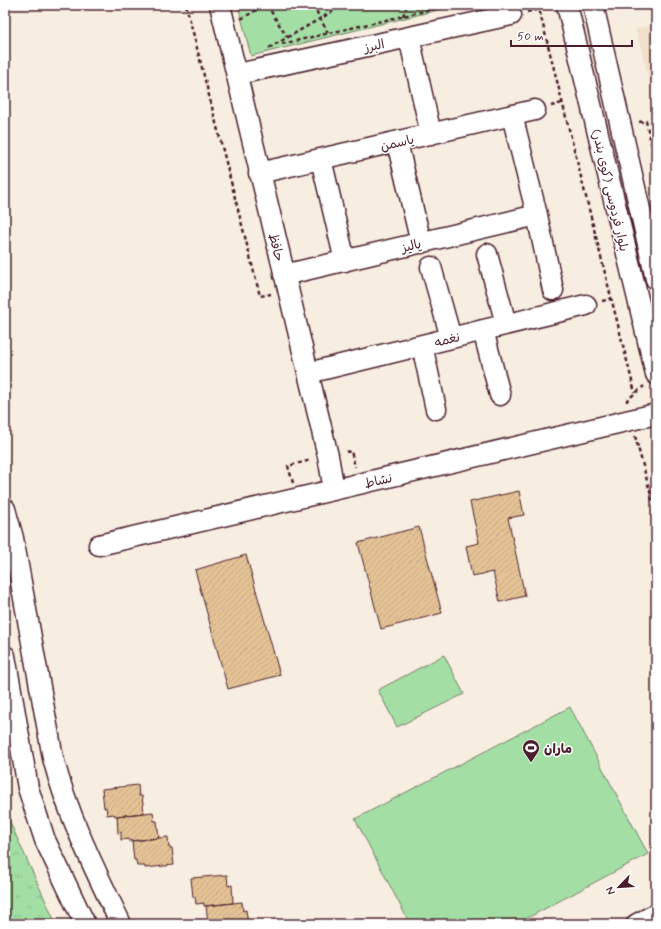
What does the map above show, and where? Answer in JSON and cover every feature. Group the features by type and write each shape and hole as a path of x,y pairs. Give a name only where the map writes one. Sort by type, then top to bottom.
{"street":[{"name":"حافظ","path":"220,5 238,74 259,173 308,373 334,490"},
{"name":"بلوار فردوسی (کوی بندر)","path":"567,5 597,131 651,380"},
{"name":"بلوار فردوسی (کوی بندر)","path":"593,5 656,279"},
{"name":"البرز","path":"238,74 511,15"},
{"path":"409,37 431,134"},
{"name":"یاسمن","path":"259,173 535,110"},
{"path":"512,115 537,215 553,290"},
{"path":"597,131 620,126"},
{"path":"397,142 421,243"},
{"path":"321,159 345,261"},
{"name":"پالیز","path":"286,282 345,261 537,215"},
{"path":"487,254 506,324"},
{"path":"431,266 451,338"},
{"name":"نغمه","path":"308,373 586,305"},
{"path":"483,330 500,395"},
{"path":"422,345 436,409"},
{"name":"نشاط","path":"100,545 656,414"},
{"path":"5,509 13,538 53,758 60,788 76,828 121,924"},
{"path":"5,656 24,771 45,840 85,924"},
{"path":"45,840 76,828"},
{"path":"637,924 656,914"}],"path":[{"path":"186,5 260,296 286,282"},
{"path":"238,12 240,20 266,5 287,37"},
{"path":"313,5 328,33"},
{"path":"269,48 344,5"},
{"path":"263,49 442,7 442,5"},
{"path":"538,5 635,393"},
{"path":"511,15 556,5"},
{"path":"620,126 646,121 656,163"},
{"path":"651,380 627,400 630,419 656,514"}],"shaded area":[{"path":"656,24 656,110 636,29"}],"green space":[{"path":"238,5 458,5 251,56"},
{"path":"444,655 464,694 397,727 378,690"},
{"name":"ماران","path":"570,707 648,854 516,924 410,924 355,819"},
{"path":"8,818 56,924 5,924 5,820"}],"building":[{"path":"519,491 524,515 508,518 525,596 500,602 493,572 472,576 466,546 479,543 470,502"},
{"path":"419,527 442,613 381,629 358,543"},
{"path":"246,555 280,675 228,689 195,570"},
{"path":"138,785 139,796 142,796 144,813 115,816 114,814 107,815 106,807 104,808 102,789"},
{"path":"153,812 154,821 157,821 159,838 129,841 129,839 121,840 121,832 118,833 117,816"},
{"path":"168,837 169,848 172,848 174,865 145,868 145,866 137,866 136,860 134,860 132,841"},
{"path":"227,875 228,886 232,885 233,903 204,906 204,903 196,904 195,897 193,897 191,878"},
{"path":"242,902 243,911 246,910 248,924 210,924 210,922 208,922 206,906"}],"place":[{"name":"ماران","path":"531,763"}]}
